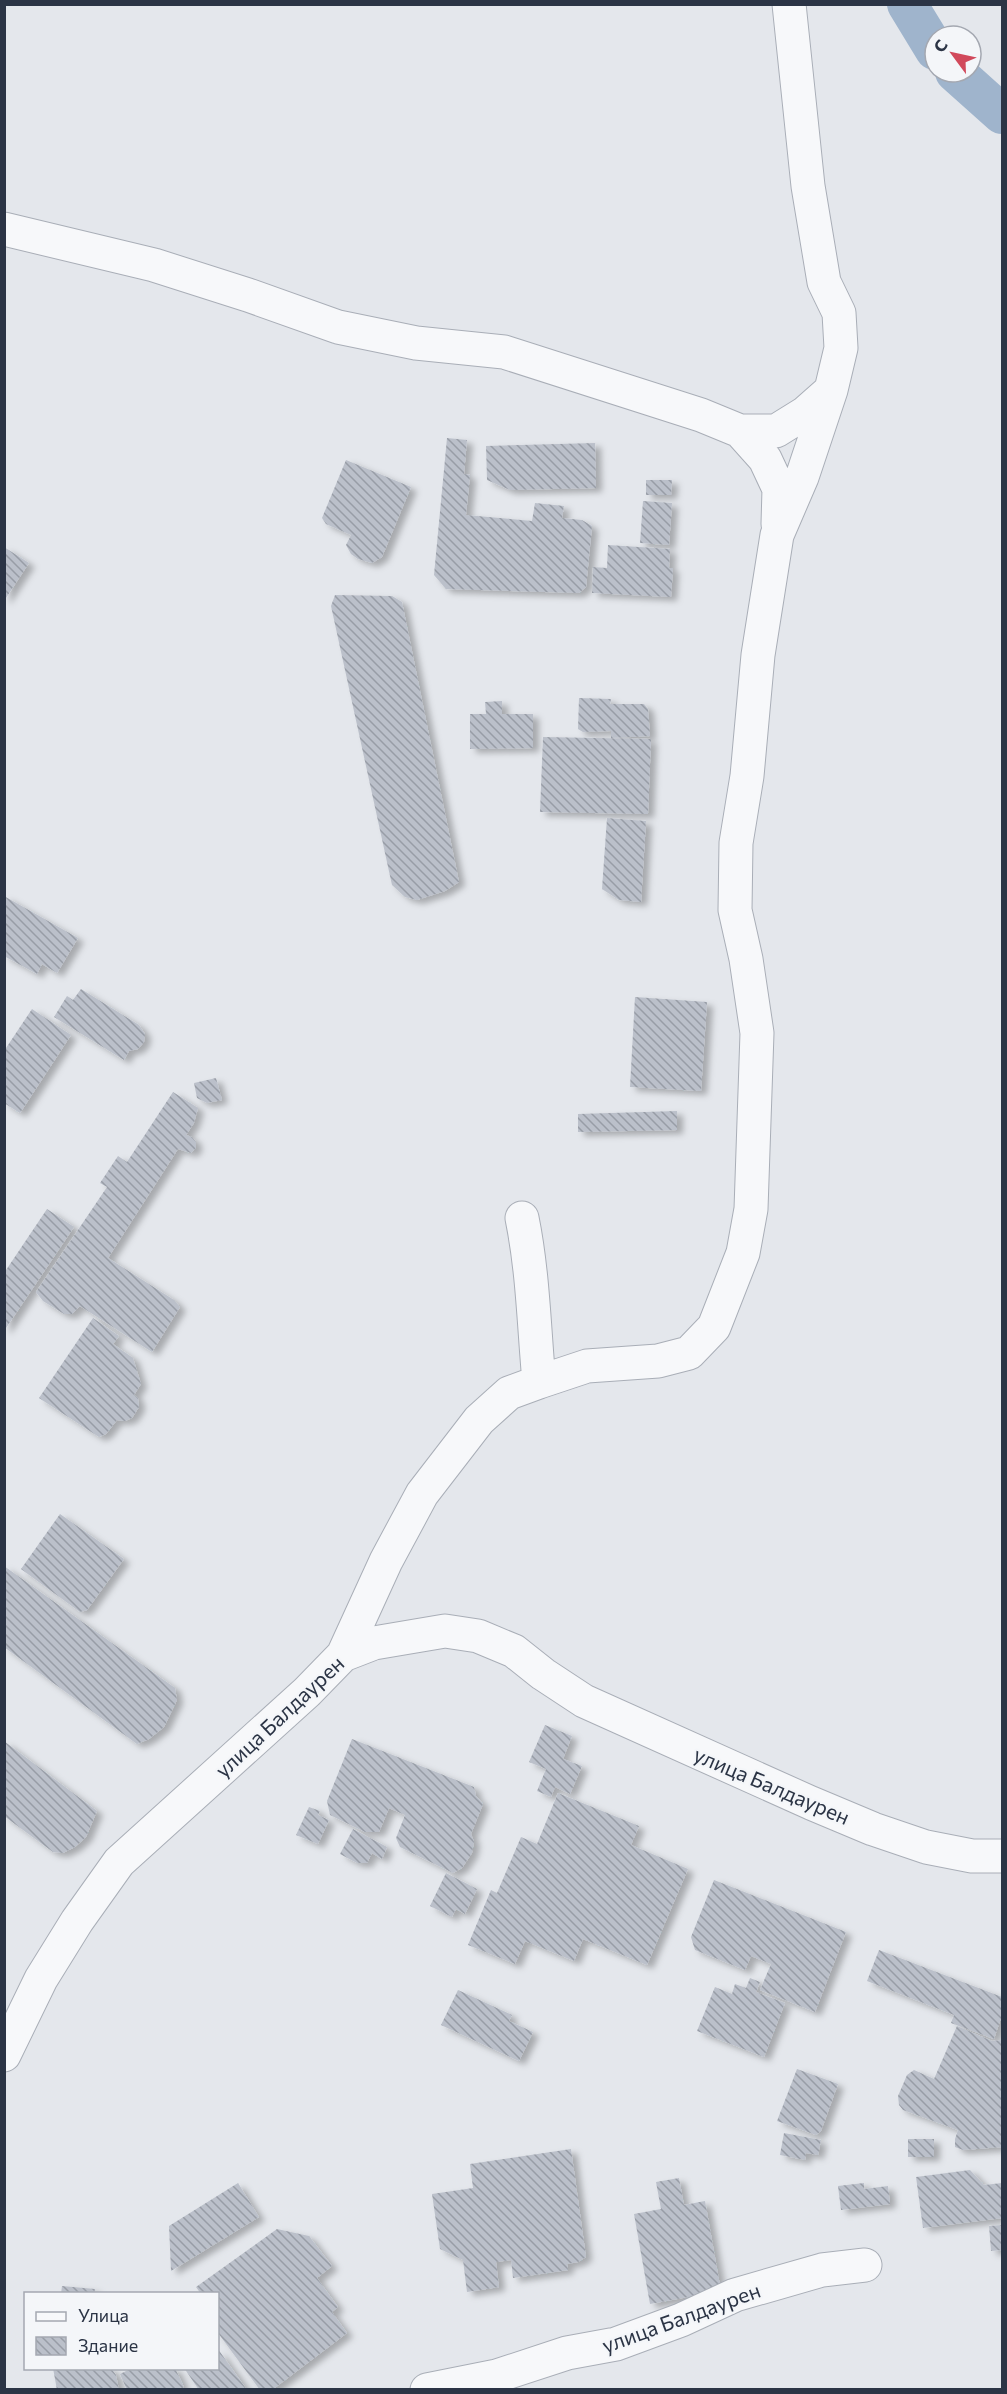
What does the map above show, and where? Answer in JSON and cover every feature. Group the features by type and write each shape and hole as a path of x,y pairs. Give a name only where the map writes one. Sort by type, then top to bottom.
{"street":[{"path":"777,535 802,477 831,390 841,348 839,313 824,282 808,186 789,4"},
{"path":"4,229 154,265 338,327 416,343 504,352 700,415 740,431 776,431 806,413 831,390"},
{"path":"343,1655 386,1561 422,1494 480,1420 509,1393 587,1366 658,1360 689,1353 714,1327 743,1253 751,1209 756,1033 746,959 735,910 736,843 747,776 758,655 777,535 779,489 765,459 740,431"},
{"path":"522,1218 531,1261 531,1300 539,1382"},
{"name":"улица Балдаурен","path":"4,2055 41,1979 77,1921 119,1862 307,1692 343,1655 374,1643 445,1631 478,1636 514,1651 543,1674 584,1701 811,1803 873,1829 926,1847 972,1856 1002,1856"},
{"name":"улица Балдаурен","path":"428,2390 497,2376 567,2353 616,2344 681,2320 735,2295 822,2270 865,2265"}],"building":[{"path":"447,438 467,440 464,474 470,475 466,515 532,521 535,503 564,506 562,518 582,520 592,526 586,587 579,593 446,589 434,575"},
{"path":"595,443 596,488 510,490 487,480 486,446"},
{"path":"346,460 411,487 382,557 372,563 358,559 351,554 346,545 351,535 326,524 322,518"},
{"path":"646,480 672,480 671,495 646,495"},
{"path":"643,501 672,503 669,545 640,543"},
{"path":"608,545 670,549 669,568 673,568 671,597 592,593 593,567 607,568"},
{"path":"4,547 29,563 4,601"},
{"path":"335,595 392,596 402,602 459,882 445,891 417,900 405,897 392,885 331,606"},
{"path":"579,698 611,699 610,704 644,704 648,709 650,736 611,738 611,731 583,732 578,729"},
{"path":"502,701 502,714 533,714 533,748 470,749 470,714 486,714 485,702"},
{"path":"543,737 651,739 648,814 540,812"},
{"path":"607,818 646,821 641,902 619,900 602,889"},
{"path":"4,896 78,938 57,973 42,964 37,974 4,956"},
{"path":"81,989 139,1025 145,1034 144,1042 138,1049 129,1051 124,1060 54,1017 67,996 73,1000"},
{"path":"635,997 707,1002 701,1091 630,1087"},
{"path":"32,1009 71,1035 20,1113 4,1103 4,1051"},
{"path":"216,1078 222,1100 207,1103 197,1098 194,1083"},
{"path":"173,1092 198,1108 194,1123 186,1135 192,1137 196,1142 196,1148 191,1153 178,1149 108,1258 174,1300 180,1307 152,1352 80,1306 72,1314 64,1314 43,1301 36,1292 107,1187 100,1183 118,1156 127,1162"},
{"path":"677,1111 677,1130 578,1132 578,1114"},
{"path":"47,1209 74,1227 4,1331 4,1273"},
{"path":"93,1318 119,1336 113,1344 133,1358 141,1384 134,1395 138,1398 139,1407 132,1418 125,1421 117,1420 106,1434 99,1437 39,1398"},
{"path":"60,1514 124,1559 87,1610 80,1612 21,1569"},
{"path":"4,1566 175,1688 177,1700 164,1727 149,1739 137,1744 4,1647"},
{"path":"545,1725 572,1736 563,1759 582,1766 570,1794 555,1787 551,1797 537,1791 546,1769 529,1762"},
{"path":"352,1739 474,1787 476,1796 483,1804 471,1834 474,1842 472,1853 462,1868 453,1873 400,1847 396,1838 405,1815 389,1808 379,1832 365,1832 330,1815 327,1801"},
{"path":"4,1741 97,1811 86,1837 75,1847 63,1853 53,1852 4,1816"},
{"path":"558,1793 639,1826 631,1845 688,1869 647,1965 583,1939 574,1961 525,1941 515,1964 468,1945 491,1890 497,1893 521,1837 537,1844"},
{"path":"309,1807 320,1811 318,1815 329,1820 318,1844 296,1835"},
{"path":"353,1829 387,1847 382,1859 372,1853 367,1863 357,1863 340,1854"},
{"path":"446,1873 477,1889 465,1914 456,1909 452,1917 430,1906"},
{"path":"714,1880 846,1932 815,2012 760,1990 771,1964 751,1956 745,1970 695,1950 691,1937"},
{"path":"879,1950 1002,1997 1002,2015 994,2039 951,2023 954,2015 867,1981"},
{"path":"750,1978 760,1982 756,1992 785,2003 764,2057 697,2031 715,1987 732,1994 735,1984 746,1988"},
{"path":"458,1990 512,2015 509,2021 533,2032 519,2061 441,2025"},
{"path":"957,2026 992,2041 1002,2040 1002,2147 963,2150 955,2147 958,2130 903,2110 899,2105 898,2096 907,2075 914,2070 934,2079"},
{"path":"797,2069 838,2084 821,2131 816,2135 777,2121"},
{"path":"784,2133 821,2140 818,2155 806,2153 805,2160 780,2155"},
{"path":"908,2139 934,2139 934,2157 908,2157"},
{"path":"571,2149 586,2257 578,2262 567,2264 568,2270 513,2278 511,2260 496,2262 499,2287 467,2292 463,2260 440,2249 432,2194 473,2188 470,2164"},
{"path":"970,2170 984,2185 1002,2183 1002,2218 923,2228 916,2177"},
{"path":"679,2178 684,2205 705,2201 721,2291 650,2304 634,2214 661,2209 656,2182"},
{"path":"238,2183 259,2217 171,2271 169,2226"},
{"path":"864,2183 864,2189 888,2186 890,2204 841,2210 838,2186"},
{"path":"1002,2225 1002,2250 991,2251 989,2226"},
{"path":"277,2229 309,2236 332,2266 317,2278 338,2307 332,2312 347,2333 272,2390 260,2390 219,2334 219,2292 200,2292 196,2287"},
{"path":"62,2286 95,2289 94,2292 61,2292"},
{"path":"219,2350 247,2390 199,2390 185,2370 219,2370"},
{"path":"53,2370 112,2370 116,2375 119,2390 57,2390"},
{"path":"128,2370 176,2370 184,2387 178,2390 127,2390 120,2374"}],"waterway":[{"path":"907,4 923,30"},
{"path":"968,84 1002,114"}]}
